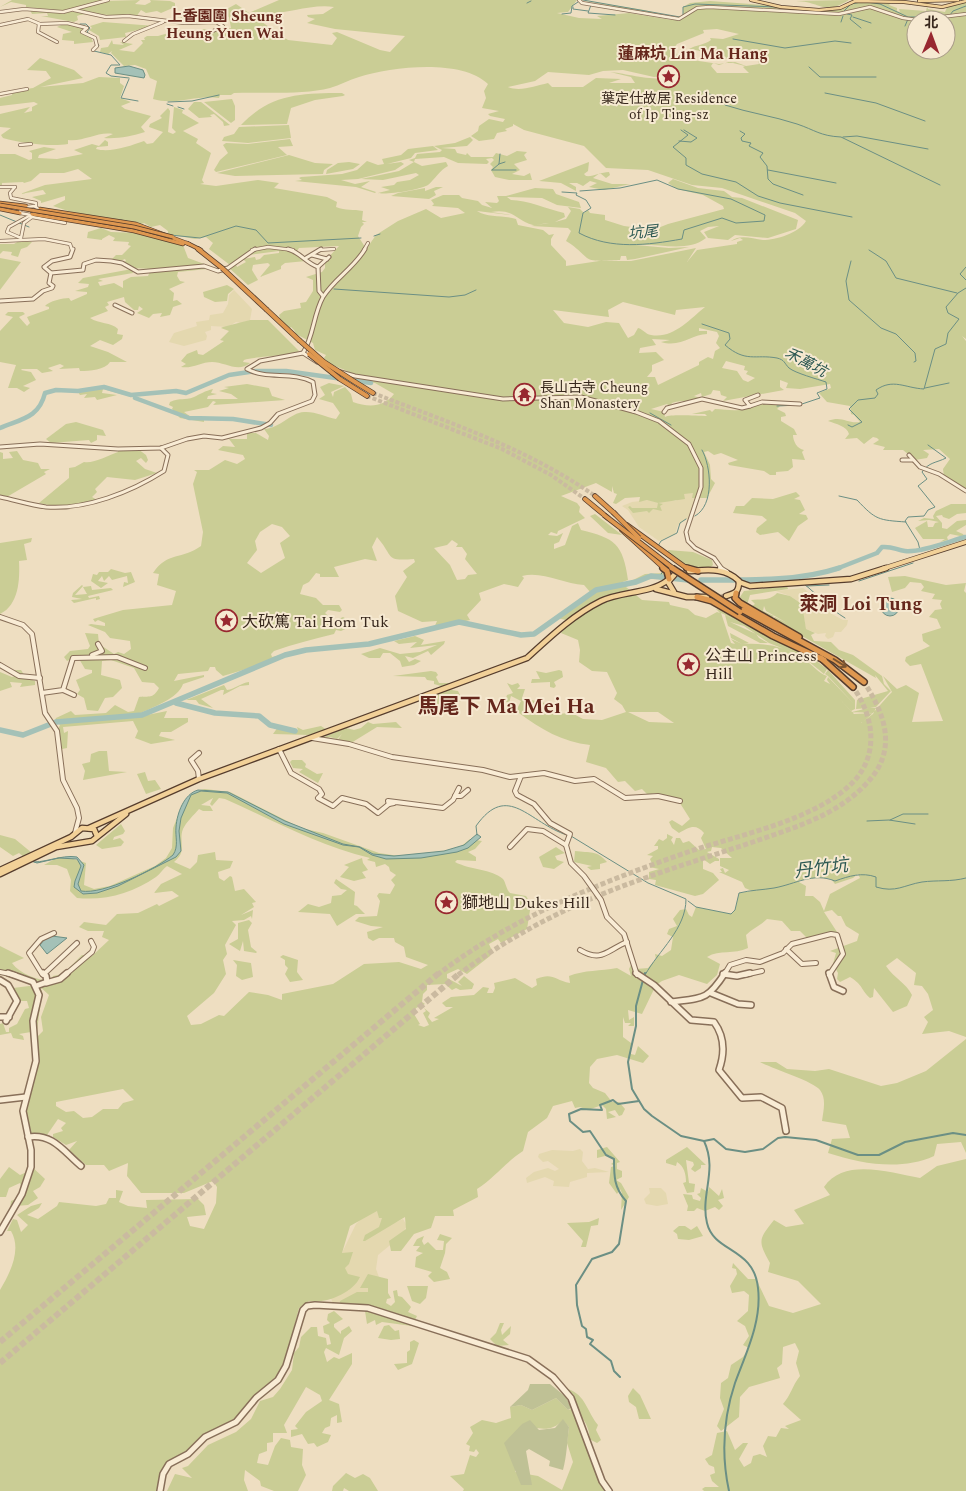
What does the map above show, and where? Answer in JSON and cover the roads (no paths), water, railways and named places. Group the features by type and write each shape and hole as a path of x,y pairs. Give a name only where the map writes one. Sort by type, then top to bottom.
{"highway":[{"path":"0,207 7,204 27,206"},
{"path":"0,207 21,214"},
{"path":"0,207 131,228 172,238 201,254 220,269 340,380 367,396"},
{"path":"38,208 142,226 189,244 207,254 220,269"},
{"path":"32,215 172,238"},
{"path":"297,341 324,362 373,393"},
{"path":"595,496 632,531 672,563 742,611 820,652"},
{"path":"585,499 665,569 670,578"},
{"path":"613,512 687,568 698,571"},
{"path":"604,515 682,575 824,660 853,688"},
{"path":"737,592 735,598 739,602 848,668 864,682"},
{"path":"697,597 712,601 769,634 824,660"}],"main road":[{"path":"751,0 783,6 834,10 855,1 898,2 938,6 966,2"},
{"path":"758,2 768,0 771,4 783,6"},
{"path":"860,0 958,0"},
{"path":"910,0 929,0"},
{"path":"689,571 730,573 741,584 803,584 858,577 966,542"},
{"path":"0,874 75,833 199,779 527,658 567,622 597,603 621,593 649,588 670,578 670,589 675,593"},
{"path":"737,592 741,584"},
{"path":"726,596 769,585"},
{"path":"649,588 697,597 707,597"},
{"path":"32,857 56,847 90,842 138,806"},
{"path":"89,828 96,831 96,837"},
{"path":"75,833 75,839 81,842"},
{"path":"0,870 22,862"}],"street":[{"path":"0,12 24,8 58,12 74,10 108,0"},
{"path":"579,0 582,3 680,19 697,8 705,7 766,8 837,14 870,7 917,20 966,14"},
{"path":"74,10 106,17 126,16 164,21 213,22 220,23 223,26 214,31 194,34"},
{"path":"0,24 25,19 39,24 67,23 85,26 87,28 82,32 92,35 95,39 97,46 93,50"},
{"path":"124,41 131,33 153,29 164,21"},
{"path":"39,24 38,32 57,42"},
{"path":"0,94 27,89"},
{"path":"20,145 31,144"},
{"path":"0,187 15,187 10,192 11,198 33,202 38,208"},
{"path":"22,220 20,209 33,202"},
{"path":"27,206 38,208"},
{"path":"21,238 7,232 7,228 32,215 38,208"},
{"path":"21,214 32,215"},
{"path":"21,238 24,223 32,218 65,223"},
{"path":"0,241 21,238 56,240 73,246 70,257 53,260 44,267 51,275"},
{"path":"0,447 40,444 118,449 161,448 187,439 204,436 222,438 269,424 278,414 312,401 314,382 284,373 252,372 247,370 248,367 260,361 303,353 309,345 317,311 324,296 358,260 368,243"},
{"path":"51,275 67,270 83,270 84,264 99,260 122,263 138,272 204,266 209,270 219,271 255,249 264,248 298,251 306,258 307,263 318,267"},
{"path":"306,258 312,256 321,248 334,249"},
{"path":"312,256 328,258 318,267"},
{"path":"318,267 319,291 324,296"},
{"path":"62,278 66,274 63,272"},
{"path":"0,301 36,298 43,291 53,287 49,283 51,275"},
{"path":"115,305 132,313"},
{"path":"303,353 325,367 350,375 503,399 582,397 636,412 658,421 687,442 699,460 702,470 702,484 686,530 686,537 693,546 730,573"},
{"path":"750,406 745,400 758,395"},
{"path":"664,412 667,408 702,399 742,408 763,401 788,405 800,404"},
{"path":"0,497 48,507 88,505 134,488 164,471 168,455 161,448"},
{"path":"909,455 920,468 939,474 966,491"},
{"path":"902,460 912,460"},
{"path":"705,571 715,567 717,562"},
{"path":"0,617 22,624 30,630 49,721 55,727 63,781 76,804 78,818 75,833"},
{"path":"63,690 72,659 101,653 102,650 98,644"},
{"path":"83,657 117,657 145,668"},
{"path":"0,666 12,675 21,678 40,678"},
{"path":"42,693 63,690 74,695"},
{"path":"309,738 349,744 392,757 483,770 510,777 544,773 575,781 594,779 625,798 658,796 680,801"},
{"path":"279,749 291,773 319,789 322,794 318,798 333,806 342,798 367,805 378,813 392,803 439,808 453,800 460,788"},
{"path":"199,753 191,760 198,770 196,774 199,779"},
{"path":"521,776 515,791 516,795 534,804 541,815 569,835 567,844 570,863 588,881 601,900 607,917 624,934 636,973 646,979 691,1020 714,1022 723,1036 722,1060 718,1070 742,1098 761,1097 782,1108 786,1131"},
{"path":"456,796 461,796 468,790"},
{"path":"78,818 82,825 89,828"},
{"path":"510,847 526,829 532,828 567,844"},
{"path":"46,983 48,979 42,974 30,952 41,939 54,933"},
{"path":"671,1002 699,998 716,990 723,974 730,966 746,960 760,962 792,944 831,934 837,935 843,954 830,974 834,987 843,990"},
{"path":"0,972 16,975 36,986 60,979 92,952 94,947 91,941"},
{"path":"580,950 590,956 600,957 618,944 627,942"},
{"path":"42,974 77,943"},
{"path":"786,949 800,965 805,966 816,963"},
{"path":"723,974 736,976 762,971"},
{"path":"0,980 8,985 17,1001 8,1019 0,1017"},
{"path":"0,1232 28,1181 32,1161 23,1114 37,1057 33,1021 38,997 36,986"},
{"path":"711,993 738,1004 751,1005"},
{"path":"0,1100 26,1097"},
{"path":"28,1137 39,1135 48,1138 81,1166"},
{"path":"160,1489 163,1474 169,1464 188,1454 205,1437 236,1422 256,1398 278,1380 286,1366 304,1309 311,1305 330,1305 374,1309 528,1359 553,1377 571,1398 602,1481 609,1491"}],"water":[{"path":"129,66 143,70 144,78 115,73 115,68"},
{"path":"886,598 894,598 899,603 897,614 886,616 881,611 881,603"},
{"path":"198,790 228,792 285,821 343,844 360,847 373,854 394,856 444,851 464,845 477,834 481,837 468,848 457,852 421,858 386,859 372,855 359,847 343,845 284,824 227,793 201,791 191,795 181,818 179,831 181,851 176,857 142,874 173,855 176,848 178,816 185,800 193,792"},
{"path":"77,857 84,865 78,884 81,891 102,889 142,874 118,886 97,893 83,894 74,887 81,866 77,859 60,858"},
{"path":"52,936 67,938 47,954 40,945 44,940"}],"waterway":[{"path":"583,0 680,17"},
{"path":"527,3 531,1"},
{"path":"562,14 571,13 572,6 578,2"},
{"path":"843,12 851,4 861,2"},
{"path":"867,2 880,4 906,16"},
{"path":"683,15 683,7 695,4 777,7"},
{"path":"591,5 588,13 615,15"},
{"path":"956,10 966,6"},
{"path":"573,7 573,9 588,11"},
{"path":"808,10 824,12"},
{"path":"959,14 966,13"},
{"path":"847,14 852,15 850,19 861,28"},
{"path":"841,22 843,16"},
{"path":"853,17 871,23"},
{"path":"80,24 86,24 90,28 87,32 97,40"},
{"path":"733,39 785,48 835,41 851,43"},
{"path":"98,44 99,46 94,51 111,55 120,65 111,65 106,73 111,76 129,78"},
{"path":"809,67 820,77 876,77"},
{"path":"129,79 121,98 138,101"},
{"path":"703,92 722,98 725,105 788,121 823,134 841,137 940,185"},
{"path":"825,93 876,103 925,121"},
{"path":"168,102 192,101 219,95"},
{"path":"167,104 173,106"},
{"path":"178,107 184,109"},
{"path":"680,141 688,135 681,130"},
{"path":"680,141 691,142 697,138 684,130"},
{"path":"740,131 745,134 741,138 742,141 751,143 749,146 763,153 760,157 767,166 768,179 773,184 803,195"},
{"path":"843,137 857,136 928,149"},
{"path":"680,141 673,147 686,158 686,165 702,174 736,182 758,196 780,203 852,217"},
{"path":"499,164 500,154"},
{"path":"499,164 505,162"},
{"path":"499,164 492,170 516,170"},
{"path":"768,170 836,183"},
{"name":"坑尾","path":"562,192 577,193 576,195 586,200 591,208 583,213 579,233 604,242 617,244 630,245 682,239 684,230 722,218 736,223 764,221 765,215 731,199 678,189 657,180 620,188 580,191"},
{"path":"0,215 29,227"},
{"path":"121,220 130,222"},
{"path":"140,224 155,230"},
{"path":"170,235 200,238 236,226 256,230 268,243 361,238"},
{"path":"374,236 380,234"},
{"path":"869,250 886,261 896,278 957,293"},
{"path":"851,261 846,281 849,300 881,328 896,334 915,353 916,361 914,362"},
{"path":"966,267 960,274 966,280"},
{"path":"848,425 852,427 862,422 849,409 858,400 875,398 878,394 876,390 882,386 894,384 924,389 935,349 946,344 948,333 959,319 948,313 946,307 958,293 966,288"},
{"path":"334,289 449,297 465,295 476,290"},
{"name":"禾萬坑","path":"702,324 729,333 730,339 725,345 732,351 745,356 780,359 792,370 826,382 827,389 817,393 820,398 802,404"},
{"path":"0,428 22,420 34,413 45,393 56,390 78,391 104,387 131,395 176,391 186,393 229,375 256,371 286,371 371,383"},
{"path":"925,388 949,383"},
{"path":"135,398 189,418 233,419 271,425"},
{"name":"禾萬坑","path":"777,406 798,405"},
{"path":"650,413 671,425"},
{"path":"906,522 908,517 924,516 928,510 935,507 918,486 927,479 922,472 930,464 946,458 928,445"},
{"path":"695,516 706,503 708,495 708,466 702,450"},
{"path":"839,496 857,500 878,518 906,522"},
{"path":"658,546 661,541 677,533 680,523 686,519"},
{"path":"906,522 918,542 920,550"},
{"path":"837,569 877,553 882,547 911,551 927,549 965,537"},
{"path":"859,581 913,563"},
{"path":"701,580 789,578 823,573 837,569"},
{"path":"660,576 663,571"},
{"path":"0,730 23,735 56,722 142,715 285,655 306,650 369,644 459,622 521,635 534,634 596,590 636,582 651,576 688,580"},
{"path":"797,577 801,581"},
{"path":"804,584 845,618"},
{"path":"807,586 829,585"},
{"path":"176,703 215,713 259,716 270,725 295,731"},
{"path":"477,835 476,826 488,813 498,807 509,806 519,809 567,835"},
{"path":"890,820 903,814 928,814"},
{"path":"867,821 889,820 915,824"},
{"path":"571,836 648,883 686,899 685,910 677,930 645,975"},
{"name":"丹竹坑","path":"688,901 696,907 731,914 735,910 739,893 774,888 812,878 835,881 856,875 866,875 876,877 876,887 883,889 900,888 922,882 966,878"},
{"path":"643,980 636,1006 636,1026 628,1062 632,1089 644,1109 652,1116 681,1136 704,1141"},
{"path":"620,1377 614,1371 611,1361 590,1344 593,1340 587,1337 586,1329 582,1326 577,1305 576,1285 592,1259 612,1252 619,1244 626,1201 619,1191 616,1182 614,1159 606,1155 590,1131 583,1132 570,1121 569,1114 581,1109 602,1110 600,1105 613,1100 618,1104 639,1101"},
{"path":"704,1141 714,1139 726,1149 745,1152 763,1149 778,1138 785,1137 816,1140 858,1155 879,1155 905,1142 953,1133 966,1135"},
{"path":"704,1141 709,1162 705,1212 707,1223 711,1233 717,1240 742,1257 749,1265 755,1275 759,1300 755,1325 735,1383 728,1410 724,1450 729,1491"}],"tunnel":[{"path":"373,393 515,450 569,479 595,496"},
{"path":"367,396 502,449 551,475 585,499"},
{"path":"707,597 726,596"},
{"path":"458,975 525,931 571,907 645,878 798,826 841,805 866,784 876,772 885,746 883,721 864,682"},
{"path":"437,975 466,954 496,936 558,903 622,876 688,852 794,818 833,798 849,786 859,775 870,751 870,725 866,712 853,687"},
{"path":"0,1342 439,973"},
{"path":"0,1363 460,973"}],"place":[{"name":"葉定仕故居 Residence of Ip Ting-sz","path":"669,76"},
{"name":"長山古寺 Cheung Shan Monastery","path":"524,395"},
{"name":"大砍篤 Tai Hom Tuk","path":"226,621"},
{"name":"公主山 Princess Hill","path":"689,664"},
{"name":"獅地山 Dukes Hill","path":"446,902"}],"district":[{"name":"上香園圍 Sheung Heung Yuen Wai","path":"225,24"},
{"name":"蓮麻坑 Lin Ma Hang","path":"693,53"},
{"name":"萊洞 Loi Tung","path":"861,603"},
{"name":"馬尾下 Ma Mei Ha","path":"506,706"}]}
